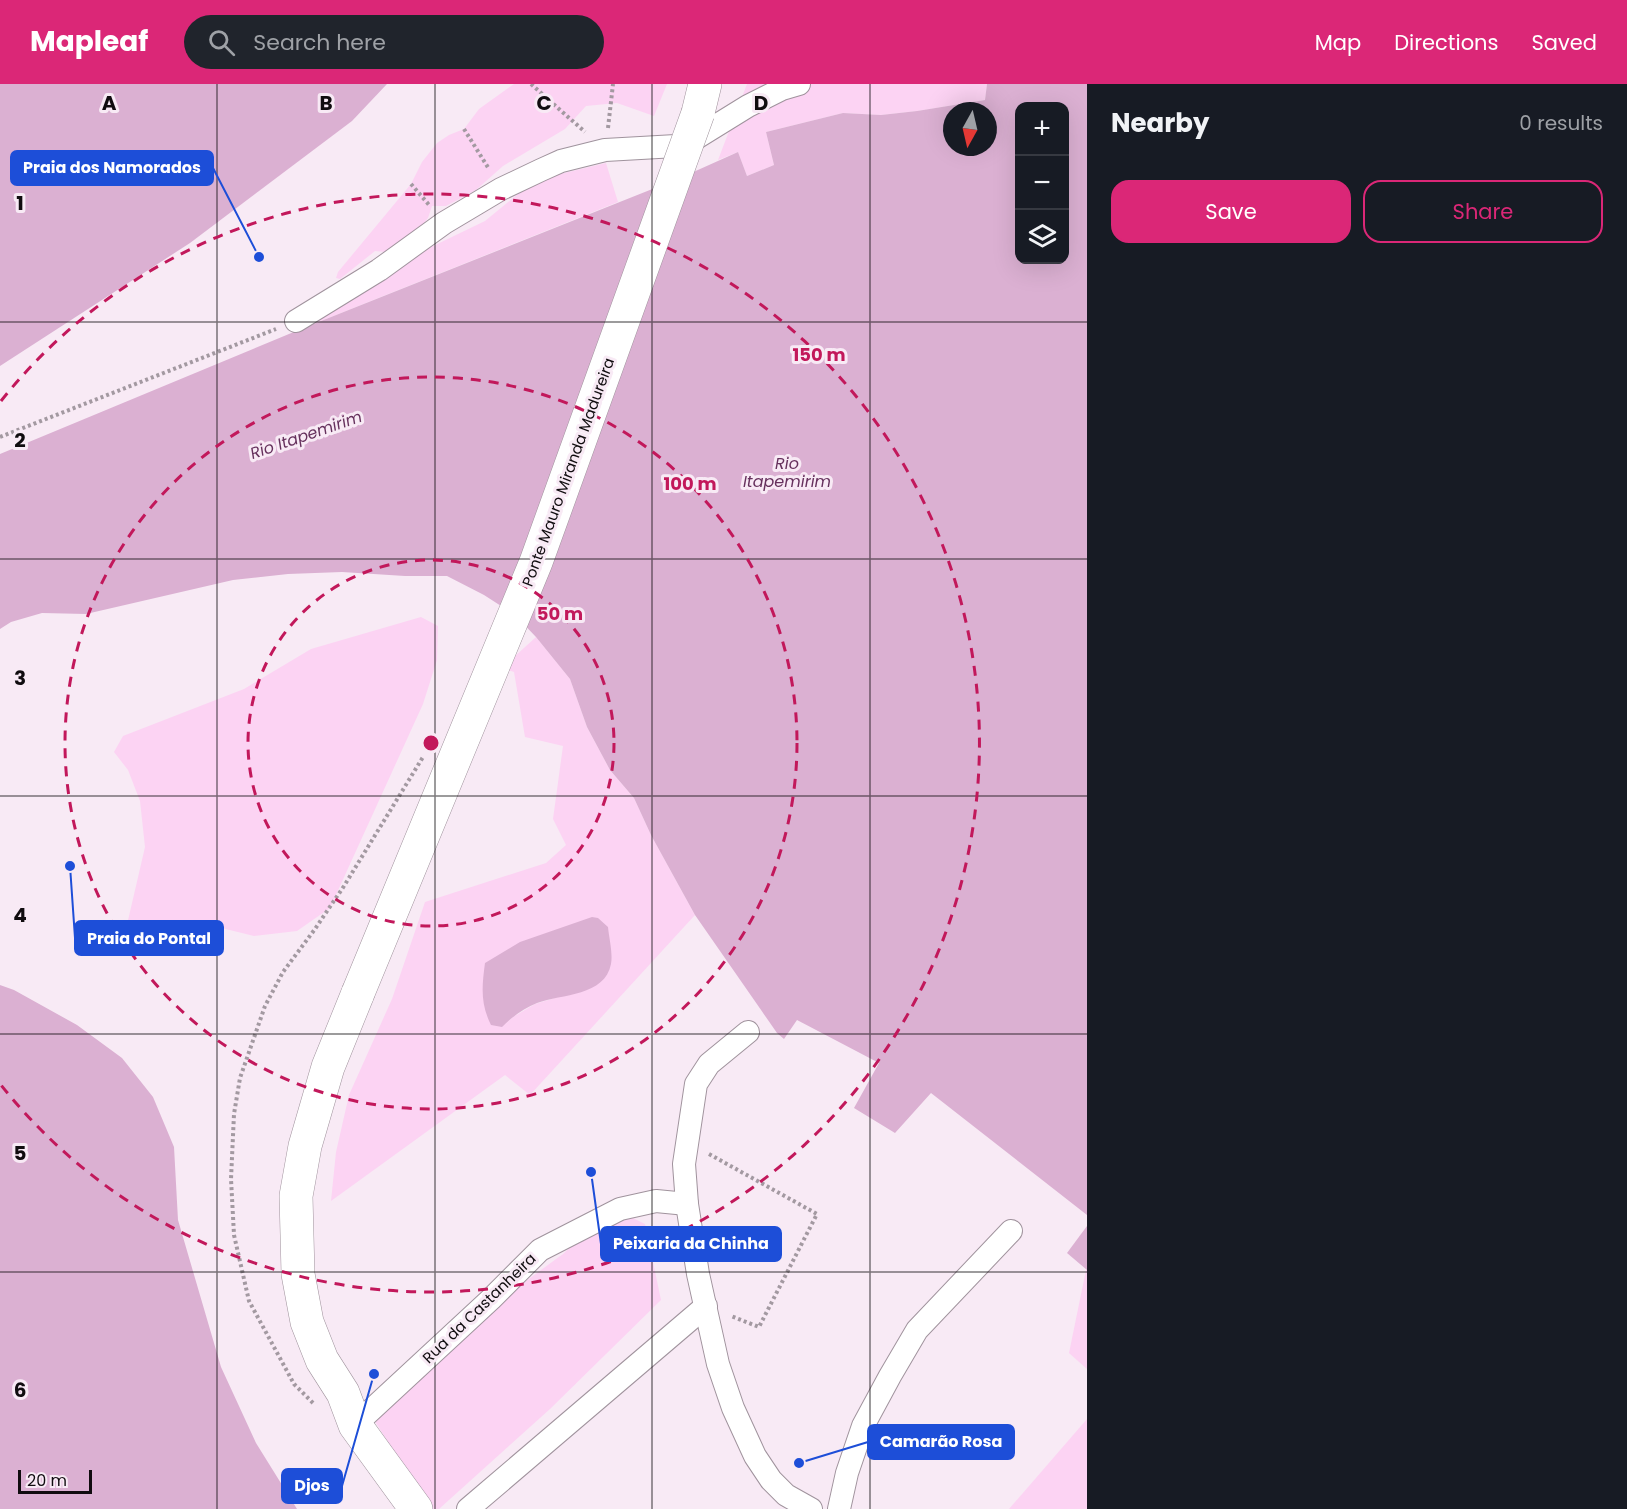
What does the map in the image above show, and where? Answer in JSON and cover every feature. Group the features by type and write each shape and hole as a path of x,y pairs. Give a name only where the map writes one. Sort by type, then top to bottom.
{"main road":[{"name":"Ponte Mauro Miranda Madureira","path":"416,1509 355,1425 343,1393 322,1360 307,1322 298,1274 296,1196 305,1146 325,1076 536,562 702,99"}],"street":[{"path":"296,321 379,270 444,223 501,189 561,161 605,150 676,146 693,140 748,106 782,89 799,84"},
{"path":"748,1032 709,1064 696,1084 684,1164 687,1204 698,1274 718,1364 733,1408 755,1456 771,1480 786,1495 811,1509"},
{"name":"Rua da Castanheira","path":"355,1425 491,1299 540,1250 620,1209 656,1201 687,1204"},
{"path":"839,1509 847,1473 863,1426 917,1330 1011,1231"},
{"path":"468,1509 706,1306"}],"path":[{"path":"531,84 605,150"},
{"path":"605,150 613,84"},
{"path":"464,129 501,189"},
{"path":"0,437 296,321"},
{"path":"688,1142 817,1214 759,1327 706,1306"}],"shaded area":[{"path":"514,84 667,84 654,116 617,103 586,106 565,129 503,166 476,190 446,206 432,206 428,218 419,229 386,252 375,251 340,279 336,278 338,272 411,184 422,162 437,143 464,129 479,109"},
{"path":"747,84 987,84 985,100 943,102 943,107 881,115 843,113 766,132 774,165 747,176 738,152 718,160"},
{"path":"606,163 618,202 301,329 400,262 485,221 535,180"},
{"path":"421,617 438,626 437,660 423,704 330,908 297,931 254,936 189,920 159,947 145,943 126,929 145,847 140,801 128,770 114,752 123,736 244,689 311,649"},
{"path":"536,637 570,679 587,727 610,770 634,798 651,835 695,915 530,1095 505,1075 331,1201 336,1152 349,1095 392,999 425,902 546,863 566,845 553,819 563,746 525,737 514,672 502,668","holes":["608,927 558,997 535,1004 513,1017 502,1027"]},
{"path":"625,1214 645,1224 661,1300 550,1409 439,1509 430,1509 371,1415 515,1289 563,1254 586,1232"},
{"path":"1087,1270 1087,1369 1069,1353"},
{"path":"1087,1419 1087,1509 1009,1509"}],"water":[{"path":"0,84 387,84 352,121 190,243 0,366"},
{"name":"Rio Itapemirim","path":"987,84 1087,84 1087,1215 931,1093 895,1133 854,1108 879,1063 797,1020 784,1039 777,1033 695,915 651,835 634,798 610,770 587,727 570,679 515,615 484,595 447,576 342,572 288,574 233,580 86,614 42,613 11,622 0,629 0,454 301,329 680,178 738,152 747,176 774,165 766,132 843,113 881,115 943,107 943,156 997,156 997,102 973,102 985,100"},
{"path":"592,917 598,918 608,927 611,946 611,964 607,974 600,982 581,992 532,1005 518,1013 502,1027 491,1025 485,1009 483,994 485,963 520,942"},
{"path":"0,985 14,990 77,1025 122,1058 153,1097 174,1147 178,1220 221,1367 256,1443 297,1509 0,1509"},
{"path":"1087,1226 1087,1270 1067,1253"}],"place":[{"name":"Praia dos Namorados","path":"259,257"},
{"name":"Praia do Pontal","path":"70,866"},
{"name":"Peixaria da Chinha","path":"591,1172"},
{"name":"Djos","path":"374,1374"},
{"name":"Camarão Rosa","path":"799,1463"}]}
